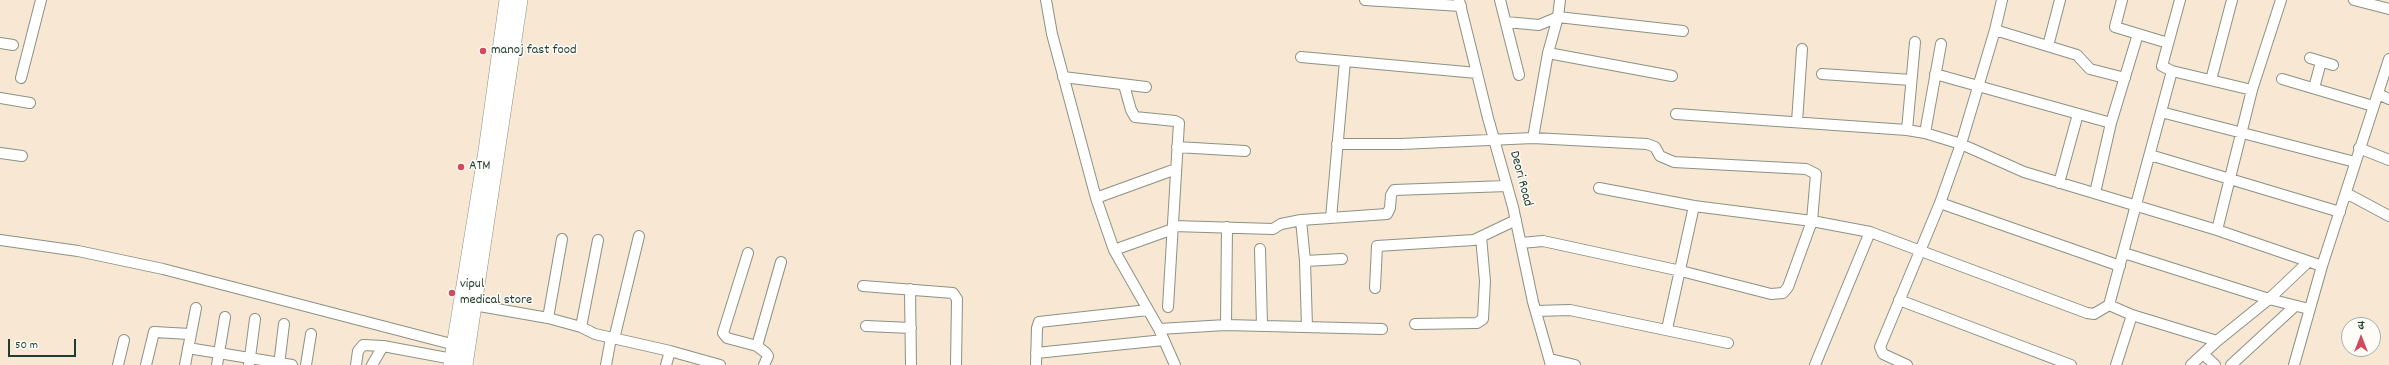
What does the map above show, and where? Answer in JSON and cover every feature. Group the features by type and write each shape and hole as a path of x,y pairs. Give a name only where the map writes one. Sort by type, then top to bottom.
{"highway":[{"path":"468,304 507,0"},
{"path":"460,357 520,0"}],"street":[{"path":"21,78 41,0"},
{"path":"1046,0 1052,34 1063,77 1096,198 1114,250 1159,329 1175,365"},
{"path":"1365,0 1460,3"},
{"path":"1500,0 1519,75"},
{"path":"1533,138 1548,53 1558,17 1560,0"},
{"path":"1907,365 1885,355 1880,350 1899,300 1922,252 1961,144 1995,30 2002,0"},
{"path":"2048,46 2060,0"},
{"path":"2122,0 2115,27 2168,43"},
{"path":"2180,0 2162,66 2172,71 2252,90"},
{"path":"2210,80 2232,0"},
{"path":"2217,230 2252,90 2281,0"},
{"path":"2354,0 2389,10"},
{"name":"Deori Road","path":"1460,3 1516,220 1536,311 1551,362"},
{"path":"1506,22 1539,25 1558,17 1683,31"},
{"path":"1995,30 2076,55 2090,69 2125,78"},
{"path":"2095,193 2111,123 2138,34"},
{"path":"1906,130 1915,42"},
{"path":"0,43 13,45"},
{"path":"1925,133 1941,44"},
{"path":"1797,122 1802,49"},
{"path":"1548,53 1672,76"},
{"path":"1301,57 1477,73"},
{"path":"2310,58 2333,65"},
{"path":"2294,365 2322,266 2389,59"},
{"path":"1331,218 1345,61"},
{"path":"2314,88 2321,62"},
{"path":"1599,188 1694,206 1812,221 1870,232 2087,313 2094,314 2109,305 2137,207 2172,71"},
{"path":"1822,74 1911,80"},
{"path":"1935,74 2111,123"},
{"path":"1063,77 1146,88"},
{"path":"2282,79 2373,106"},
{"path":"1124,85 1131,110 1135,117 1178,122 1180,128 1177,147 1168,307"},
{"path":"2378,94 2389,98"},
{"path":"0,98 30,103"},
{"path":"2161,112 2355,162"},
{"path":"1676,114 1906,130 1925,133 1961,144 2024,172 2217,230 2322,266"},
{"path":"2059,183 2078,114"},
{"path":"1337,144 1533,138 1647,144 1655,147 1660,156 1674,162 1806,168 1816,174 1812,221 1788,287 1783,293 1771,294 1681,271 1543,241 1521,243"},
{"path":"1177,147 1245,151"},
{"path":"2359,148 2389,160"},
{"path":"0,153 22,156"},
{"path":"2150,155 2340,212"},
{"path":"1096,198 1176,169"},
{"path":"1114,250 1173,227 1273,229 1277,228 1281,224 1301,220 1387,214 1390,208 1391,195 1394,190 1507,186"},
{"path":"2346,193 2389,216"},
{"path":"1940,203 2120,266"},
{"path":"1667,330 1694,206"},
{"path":"1301,220 1305,261 1307,327"},
{"path":"1375,288 1376,246 1474,240 1516,220"},
{"path":"1226,325 1227,227"},
{"path":"1815,365 1870,232"},
{"path":"606,365 638,236"},
{"path":"1415,324 1477,323 1483,319 1485,281 1481,237"},
{"path":"548,318 562,239"},
{"path":"0,240 78,251 163,270 460,357"},
{"path":"582,327 598,240"},
{"path":"1260,249 1262,325"},
{"path":"748,253 723,333 727,338 757,346 768,354 764,365"},
{"path":"2124,253 2269,299 2309,309"},
{"path":"1305,261 1342,259"},
{"path":"757,346 781,262"},
{"path":"2191,365 2217,341 2269,299 2308,262"},
{"path":"863,286 953,293 955,296 956,365"},
{"path":"910,289 911,365"},
{"path":"1899,300 2071,365"},
{"path":"468,304 548,318 582,327 595,334 613,339 670,351 720,365"},
{"path":"2109,305 2132,315 2217,341"},
{"path":"2232,365 2295,306"},
{"path":"185,365 196,308"},
{"path":"1036,365 1037,328 1043,321 1148,310"},
{"path":"1536,311 1570,310 1728,343"},
{"path":"2116,365 2132,315"},
{"path":"217,365 225,316"},
{"path":"250,362 255,319"},
{"path":"279,364 284,324"},
{"path":"1159,329 1226,325 1262,325 1382,330"},
{"path":"866,326 910,328"},
{"path":"146,365 154,332 190,334"},
{"path":"306,365 311,334"},
{"path":"118,365 124,340"},
{"path":"1036,353 1164,340"},
{"path":"356,365 358,351 363,345 383,346 460,357"},
{"path":"372,365 383,346"},
{"path":"188,348 219,353 250,362 292,365"},
{"path":"666,365 670,351"},
{"path":"2203,354 2215,365"},
{"path":"1551,362 1575,365"}],"place":[{"name":"manoj fast food","path":"483,51"},
{"name":"ATM","path":"461,167"},
{"name":"vipul medical store","path":"452,293"}]}
